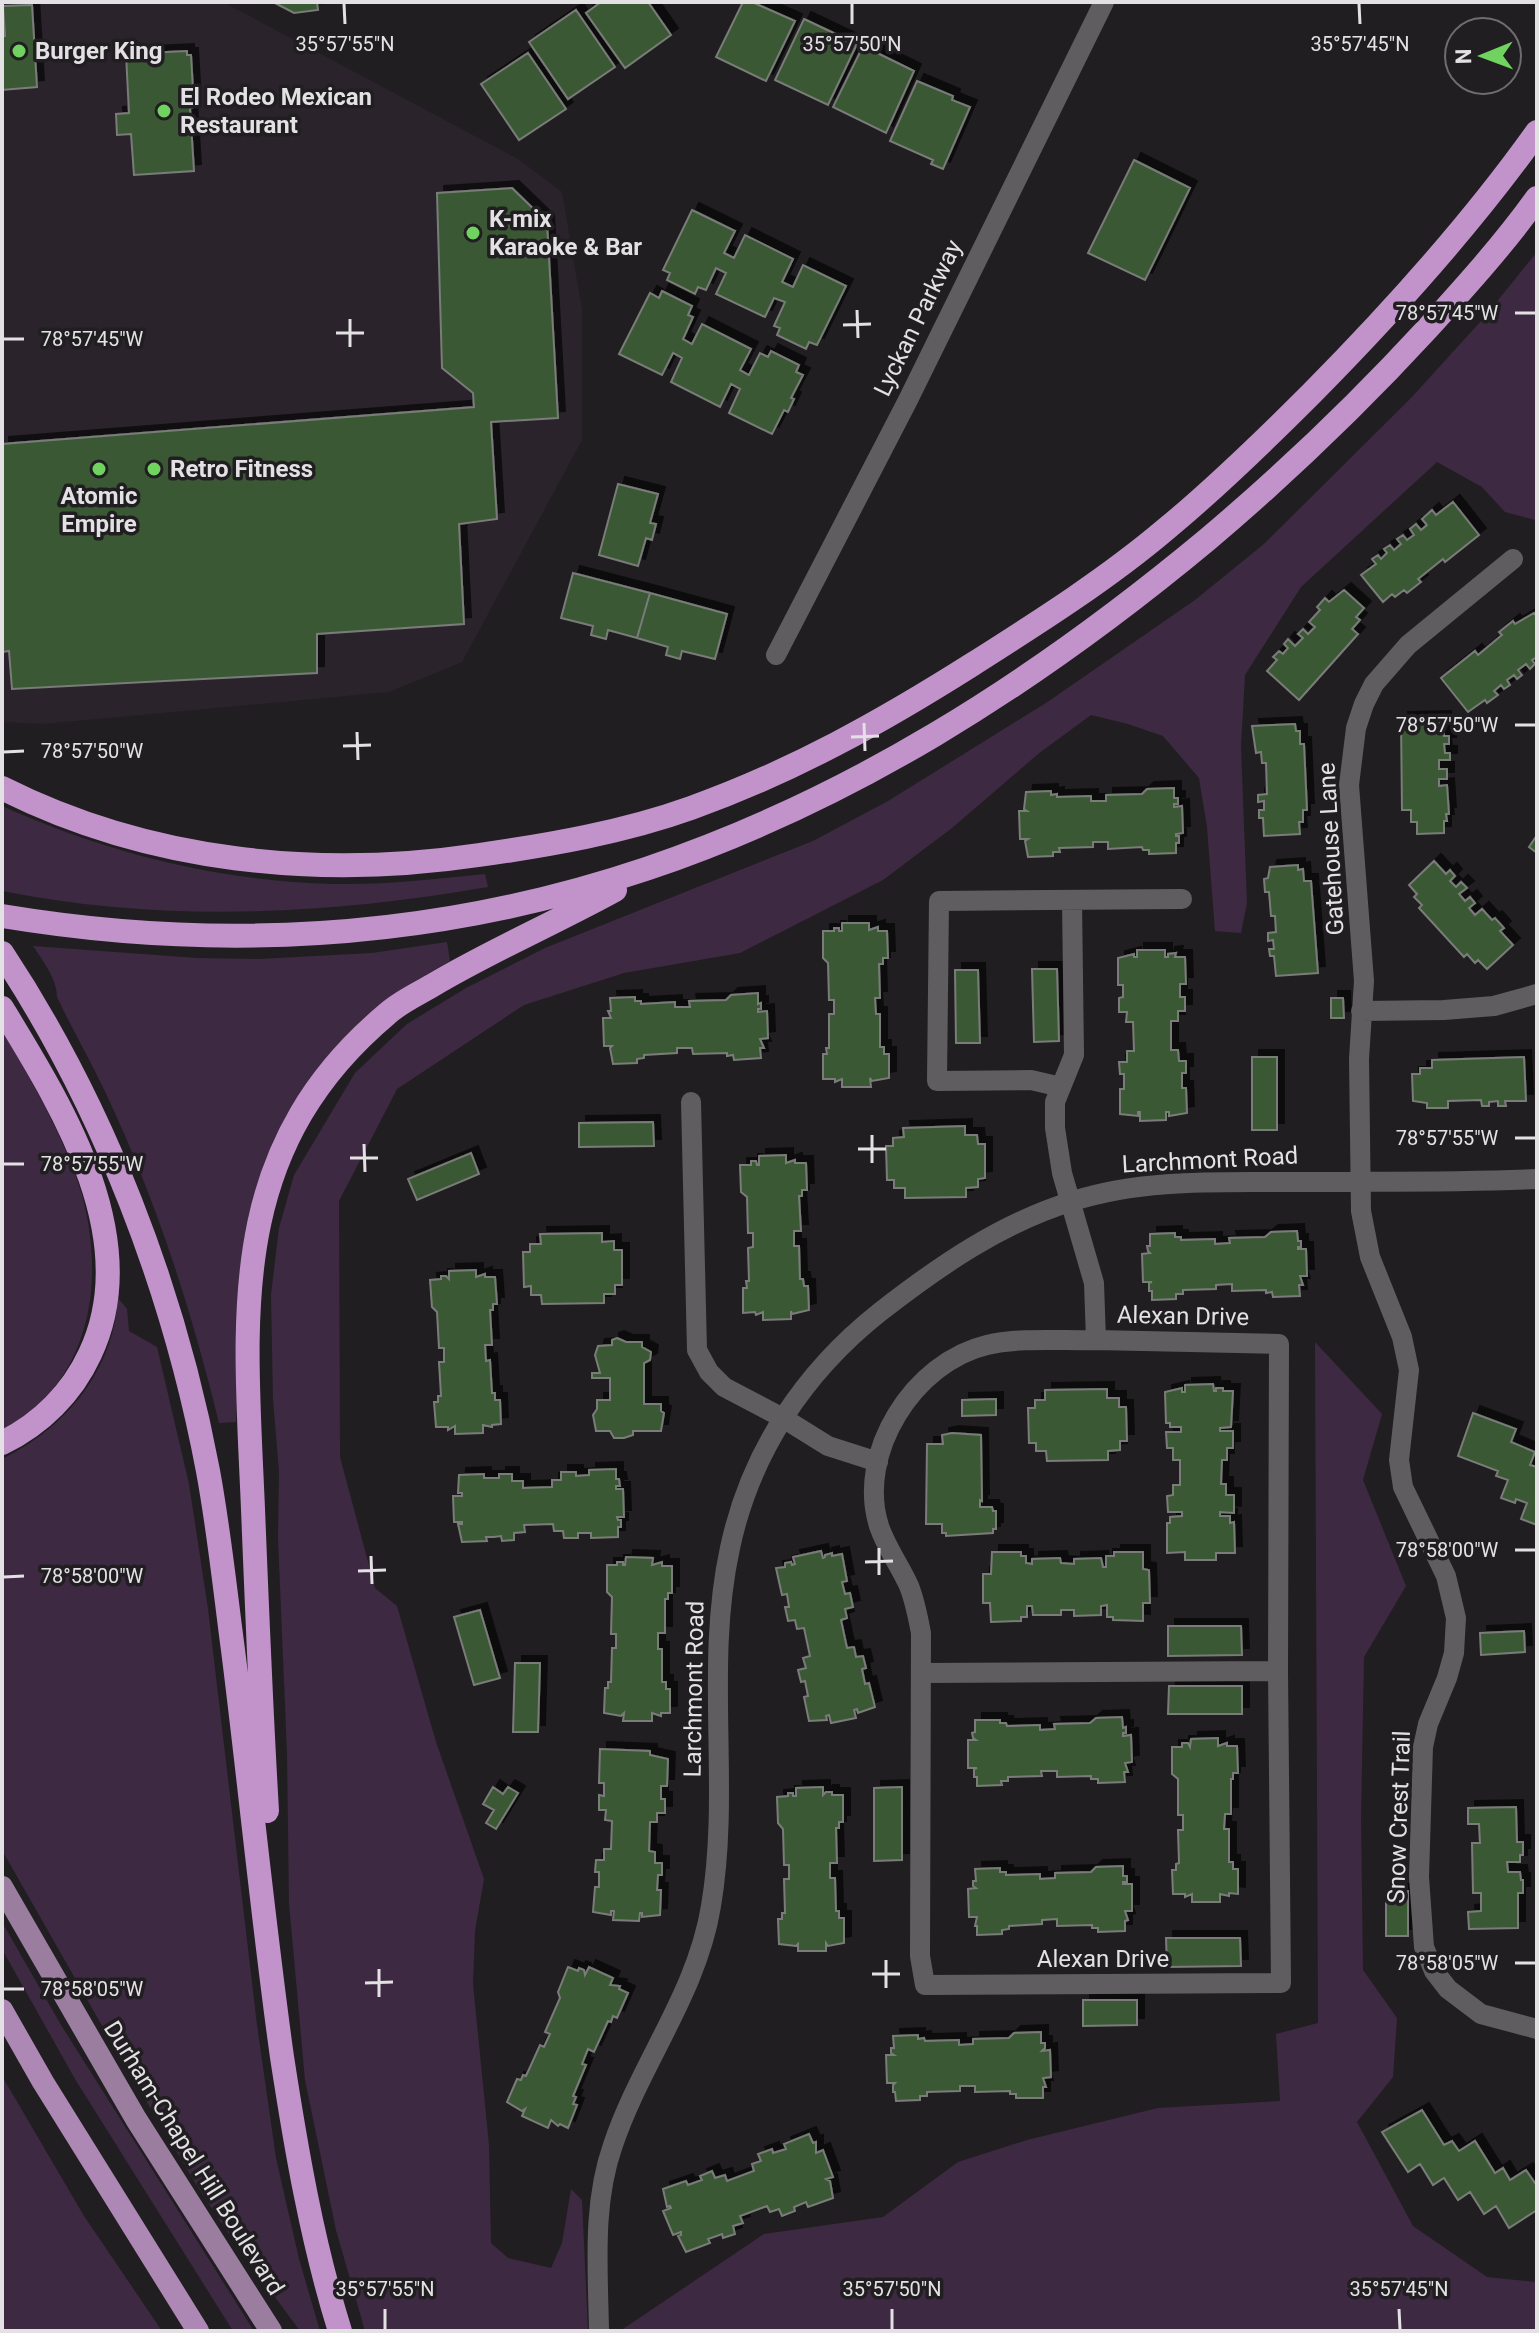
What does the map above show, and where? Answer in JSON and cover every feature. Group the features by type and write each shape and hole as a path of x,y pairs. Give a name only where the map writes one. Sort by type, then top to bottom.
{"highway":[{"path":"2,788 78,820 194,852 276,864 348,867 429,863 534,847 688,809 788,770 886,719 965,669 1043,619 1165,531 1272,433 1391,313 1468,223 1537,132"},
{"path":"2,916 70,926 230,937 329,934 462,918 547,899 663,864 801,808 956,723 1083,636 1219,529 1318,441 1478,273 1537,198"},
{"path":"275,2008 278,1997 260,1687 249,1404 249,1304 255,1237 265,1195 292,1127 313,1093 353,1044 390,1011 475,960 561,920 663,864"},
{"path":"2,953 63,1058 104,1140 143,1236 191,1391 221,1553 275,2008 292,2120 340,2331"},
{"path":"2,1008 50,1086 77,1147 100,1212 109,1256 104,1317 82,1372 64,1397 42,1418 2,1443"},
{"path":"2,2010 43,2082 198,2331"}],"main road":[{"name":"Durham-Chapel Hill Boulevard","path":"2,1887 136,2119 271,2331"}],"street":[{"name":"Lyckan Parkway","path":"776,655 907,402 1104,2"},
{"name":"Gatehouse Lane","path":"1360,1181 1358,1073 1364,981 1349,785 1356,728 1364,704 1388,666 1408,645 1513,559"},
{"path":"1061,1087 1031,1080 937,1081 939,901 1182,899"},
{"name":"Alexan Drive","path":"1072,900 1074,1055 1055,1102 1055,1128 1062,1173 1094,1283 1096,1340"},
{"path":"1361,1011 1494,1006 1537,994"},
{"path":"691,1102 697,1350 709,1372 724,1387 828,1446 878,1462"},
{"name":"Larchmont Road","path":"599,2324 597,2256 600,2201 612,2147 629,2101 687,1990 704,1941 717,1861 718,1639 722,1588 742,1503 767,1443 814,1374 906,1292 987,1238 1070,1202 1110,1191 1162,1184 1537,1179"},
{"name":"Snow Crest Trail","path":"1360,1181 1361,1211 1370,1257 1402,1337 1409,1370 1399,1460 1403,1487 1446,1576 1456,1618 1454,1653 1428,1724 1423,1747 1419,1877 1424,1947 1434,1971 1448,1989 1481,2014 1537,2029"},
{"name":"Alexan Drive","path":"1096,1340 1279,1344 1281,1983 925,1985 920,1956 921,1633 909,1586 879,1526 875,1497 878,1462 883,1443 899,1410 924,1381 952,1360 985,1345 1096,1340"},
{"path":"923,1673 1278,1671"}],"shaded area":[{"path":"2,2 223,2 518,159 562,192 582,310 582,440 462,662 389,692 43,724 2,722"},
{"path":"1537,252 1537,516 1535,520 1505,512 1482,487 1437,462 1301,587 1245,675 1241,746 1247,903 1241,933 1215,931 1207,827 1199,778 1163,736 1091,715 883,880 740,953 624,973 524,1005 397,1089 339,1201 340,1457 375,1588 397,1606 436,1742 484,1879 475,1931 473,1984 489,2145 491,2243 508,2258 551,2268 562,2243 571,2189 582,2200 588,2331 365,2331 336,2230 305,2080 289,1903 287,1753 278,1538 279,1472 273,1399 271,1295 279,1228 294,1175 355,1073 407,1024 466,988 545,948 813,841 888,801 1046,703 1195,600 1264,544 1411,398 1482,320"},
{"path":"2,806 123,851 205,870 290,882 333,884 390,883 485,874 488,887 367,904 245,912 123,908 2,891"},
{"path":"447,942 450,961 384,1004 328,1056 285,1118 268,1153 245,1233 239,1307 236,1422 219,1423 186,1304 146,1187 107,1096 57,997 52,977 33,946 197,958 259,959 372,953"},
{"path":"2,1030 67,1153 82,1195 92,1263 84,1329 72,1359 55,1386 32,1410 2,1430"},
{"path":"118,1298 127,1309 129,1331 157,1347 189,1484 208,1609 257,2025 276,2158 299,2259 320,2331 300,2331 226,2230 121,2059 2,1850 2,1459 47,1431 82,1394 107,1349"},
{"path":"1315,1342 1382,1414 1363,1480 1406,1586 1364,1657 1361,1818 1363,1970 1397,2018 1393,2077 1357,2122 1413,2226 1487,2277 1537,2282 1537,2331 620,2331 764,2234 883,2217 958,2162 1027,2140 1158,2108 1280,2101 1276,2034 1318,2023"},
{"path":"2,1922 61,2025 254,2331 233,2331 75,2079 2,1949"},
{"path":"2,2076 84,2216 162,2331 2,2331"}],"building":[{"path":"273,2 317,2 318,10 294,13"},
{"path":"601,2 648,2 671,35 625,68 586,13"},
{"path":"743,2 752,2 795,21 766,81 716,57"},
{"path":"32,5 37,87 2,90 3,6"},
{"path":"576,10 615,67 568,99 529,42"},
{"path":"804,19 857,44 828,105 775,80"},
{"path":"863,46 914,71 886,133 833,107"},
{"path":"187,51 187,55 191,55 194,171 134,175 131,134 117,135 116,114 129,113 126,54"},
{"path":"528,53 566,109 519,140 481,84"},
{"path":"917,81 970,107 943,169 931,164 933,160 890,141"},
{"path":"1134,160 1190,188 1145,280 1088,253"},
{"path":"512,188 547,222 558,418 491,422 497,519 459,524 464,624 317,634 317,673 12,689 9,651 2,652 2,444 474,407 473,393 442,368 437,193"},
{"path":"692,210 735,231 724,253 734,258 745,235 793,259 782,282 793,287 803,265 846,286 817,345 809,342 806,349 777,335 780,328 774,326 785,302 774,298 765,317 716,294 726,273 716,268 706,290 698,287 695,294 667,280 670,273 663,270"},
{"path":"662,291 692,306 688,315 693,317 683,339 692,344 702,324 751,349 740,370 749,375 760,353 768,357 771,351 799,365 796,372 803,375 791,398 794,399 788,412 784,410 772,434 729,413 740,389 731,384 720,407 671,382 682,358 673,353 662,375 619,354 650,293 659,298"},
{"path":"618,484 658,494 650,523 656,524 652,540 646,538 638,566 599,555"},
{"path":"1453,502 1479,535 1418,579 1421,582 1407,593 1404,590 1395,597 1392,594 1383,602 1361,575 1376,564 1372,559 1378,555 1381,559 1387,553 1384,549 1390,545 1394,550 1401,544 1397,539 1403,535 1407,540 1414,535 1410,529 1416,524 1421,530 1427,525 1422,519 1432,510 1436,515"},
{"path":"573,573 650,593 637,638 608,630 606,639 591,635 593,626 561,618"},
{"path":"1344,590 1364,608 1356,617 1360,620 1352,629 1358,634 1299,700 1267,671 1277,660 1273,657 1279,651 1283,654 1288,648 1284,644 1288,639 1295,646 1303,638 1298,634 1303,629 1308,634 1315,627 1309,622 1320,610 1317,607 1325,598 1329,602"},
{"path":"650,593 727,614 715,659 682,651 680,659 666,655 668,647 637,638"},
{"path":"1534,613 1537,617 1537,657 1532,660 1535,664 1530,669 1526,664 1518,670 1522,675 1517,679 1514,675 1507,680 1510,685 1504,689 1501,685 1494,691 1498,695 1468,712 1441,678 1475,651 1478,655 1513,621 1515,624"},
{"path":"1444,718 1444,736 1449,736 1449,744 1444,744 1445,753 1450,753 1450,760 1439,760 1439,769 1447,769 1447,779 1439,779 1439,786 1447,785 1449,814 1446,814 1447,821 1444,821 1444,833 1417,834 1417,822 1411,822 1411,810 1402,810 1401,719"},
{"path":"1295,724 1296,731 1300,731 1300,744 1304,744 1307,810 1303,810 1303,822 1299,822 1300,834 1264,836 1263,818 1259,818 1259,810 1264,810 1264,801 1258,802 1258,795 1267,794 1266,763 1262,763 1261,752 1256,753 1252,726"},
{"path":"1174,788 1174,798 1178,798 1178,804 1174,807 1182,806 1183,833 1176,834 1179,843 1176,843 1176,853 1149,854 1149,850 1142,847 1108,849 1108,842 1093,842 1093,847 1059,848 1060,852 1053,852 1053,856 1028,857 1025,841 1028,839 1020,839 1019,811 1027,811 1024,809 1026,792 1051,791 1051,795 1057,794 1057,797 1091,796 1091,801 1106,801 1106,795 1142,794 1147,789"},
{"path":"1537,835 1537,853 1529,847"},
{"path":"1434,861 1446,874 1450,870 1455,876 1450,881 1456,887 1461,882 1467,888 1459,894 1465,901 1470,897 1475,903 1469,908 1475,915 1482,909 1492,920 1495,918 1504,928 1500,931 1513,945 1487,969 1467,954 1464,957 1419,908 1422,905 1409,885"},
{"path":"1298,865 1298,870 1303,869 1304,881 1311,881 1318,973 1276,976 1274,956 1270,956 1269,949 1274,949 1273,940 1268,941 1268,933 1276,932 1275,916 1271,916 1269,892 1265,892 1264,879 1268,878 1270,867"},
{"path":"842,923 869,923 869,930 878,927 878,931 887,931 888,958 883,958 883,964 879,964 880,998 875,998 876,1014 880,1014 880,1047 884,1047 884,1054 889,1054 889,1078 872,1081 870,1078 871,1087 842,1087 842,1079 835,1082 835,1079 823,1079 823,1054 827,1054 826,1048 829,1048 829,1014 834,1014 834,1000 829,1000 823,931 839,928 842,931"},
{"path":"1137,950 1165,950 1165,957 1176,953 1175,957 1185,957 1186,984 1180,984 1180,997 1185,997 1185,1011 1178,1011 1178,1021 1171,1021 1171,1050 1178,1050 1179,1061 1186,1061 1182,1088 1186,1088 1187,1113 1169,1116 1166,1112 1166,1120 1140,1121 1140,1112 1138,1116 1120,1114 1120,1089 1124,1089 1124,1074 1120,1074 1119,1062 1127,1062 1127,1051 1134,1051 1133,1022 1126,1022 1127,1012 1119,1012 1123,985 1118,985 1118,958 1134,954 1137,957"},
{"path":"1032,969 1057,969 1059,1041 1034,1042"},
{"path":"955,970 978,970 980,1043 956,1043"},
{"path":"758,993 761,1009 758,1012 767,1011 768,1038 760,1039 764,1048 760,1048 761,1058 734,1060 733,1055 727,1056 727,1053 693,1054 692,1048 677,1048 677,1053 644,1055 644,1058 637,1059 637,1063 613,1064 612,1046 604,1046 603,1018 611,1018 608,1011 611,1011 610,998 635,997 635,1001 641,1001 641,1004 675,1002 675,1007 690,1007 689,1001 726,1000 731,995"},
{"path":"1331,998 1343,998 1344,1018 1331,1018"},
{"path":"1252,1057 1277,1057 1277,1130 1252,1130"},
{"path":"1524,1057 1526,1101 1505,1101 1506,1106 1498,1106 1498,1101 1489,1102 1489,1106 1482,1106 1481,1100 1448,1101 1448,1108 1427,1108 1427,1103 1413,1101 1412,1074 1420,1074 1420,1068 1432,1068 1432,1060"},
{"path":"653,1122 654,1146 579,1147 579,1123"},
{"path":"965,1126 965,1135 977,1135 978,1144 985,1144 985,1178 978,1179 978,1187 966,1188 966,1197 905,1198 905,1188 894,1188 894,1180 887,1180 886,1146 893,1146 893,1138 904,1137 903,1128"},
{"path":"471,1153 479,1174 417,1200 408,1179"},
{"path":"786,1155 786,1163 795,1160 795,1163 806,1163 807,1190 802,1190 802,1196 799,1196 801,1231 794,1231 794,1246 799,1246 800,1279 803,1279 804,1286 808,1286 809,1310 792,1314 791,1311 791,1319 763,1320 763,1312 756,1315 755,1312 743,1313 743,1288 747,1288 746,1281 749,1281 748,1248 753,1247 753,1233 748,1233 747,1197 741,1192 740,1165 751,1165 751,1161 756,1161 759,1165 759,1156"},
{"path":"1297,1231 1298,1241 1301,1241 1298,1249 1306,1249 1307,1276 1300,1276 1303,1285 1299,1285 1300,1296 1273,1297 1272,1292 1266,1293 1266,1290 1232,1291 1232,1284 1216,1285 1216,1289 1183,1290 1183,1294 1176,1294 1176,1299 1152,1300 1149,1283 1152,1282 1143,1282 1142,1254 1150,1253 1147,1246 1150,1246 1150,1234 1175,1233 1175,1237 1181,1237 1181,1240 1215,1239 1215,1244 1230,1243 1229,1238 1265,1237 1271,1232"},
{"path":"602,1233 602,1242 614,1241 614,1250 622,1250 622,1285 615,1285 615,1294 604,1294 604,1303 542,1304 541,1295 531,1295 531,1286 524,1287 523,1252 530,1252 530,1244 541,1244 540,1234"},
{"path":"476,1270 476,1277 485,1274 485,1277 495,1277 497,1304 493,1304 493,1310 490,1310 492,1345 485,1345 486,1361 490,1360 492,1393 495,1393 495,1400 500,1400 501,1424 492,1427 483,1425 483,1433 455,1434 455,1426 448,1430 448,1427 436,1427 434,1402 438,1402 438,1396 441,1396 439,1362 444,1362 444,1348 439,1348 437,1312 432,1307 430,1280 441,1279 441,1276 449,1279 449,1271"},
{"path":"617,1338 626,1342 642,1342 642,1347 651,1352 650,1360 644,1363 644,1404 661,1404 664,1413 661,1431 633,1431 633,1435 614,1438 610,1431 596,1431 593,1415 597,1400 610,1400 610,1378 592,1378 592,1373 600,1373 595,1355 598,1346 612,1345 612,1340"},
{"path":"1213,1384 1214,1391 1223,1388 1223,1391 1233,1391 1231,1427 1220,1428 1220,1431 1233,1431 1233,1448 1227,1448 1227,1460 1222,1460 1221,1484 1226,1484 1226,1495 1234,1495 1234,1513 1220,1512 1220,1516 1230,1516 1230,1523 1234,1522 1235,1553 1216,1553 1216,1560 1185,1560 1185,1552 1167,1553 1167,1523 1170,1523 1170,1517 1182,1516 1182,1512 1168,1512 1167,1496 1173,1495 1173,1485 1180,1485 1180,1460 1173,1460 1173,1448 1167,1448 1166,1432 1181,1432 1181,1427 1170,1427 1170,1423 1166,1423 1165,1392 1182,1388 1185,1392 1185,1385"},
{"path":"1107,1389 1107,1398 1119,1398 1119,1407 1126,1407 1127,1441 1120,1441 1120,1450 1108,1451 1108,1460 1047,1461 1046,1451 1036,1451 1036,1443 1029,1443 1028,1408 1035,1408 1035,1400 1045,1400 1045,1390"},
{"path":"996,1399 996,1415 962,1416 962,1400"},
{"path":"1473,1413 1516,1429 1511,1442 1535,1452 1530,1465 1537,1467 1537,1525 1521,1519 1527,1503 1501,1498 1508,1480 1496,1476 1498,1471 1458,1456"},
{"path":"942,1435 981,1435 980,1507 992,1507 996,1511 996,1529 993,1533 946,1536 942,1533 942,1524 926,1524 927,1444 943,1444"},
{"path":"616,1469 620,1486 616,1489 623,1489 624,1517 617,1517 621,1520 618,1537 591,1538 591,1533 578,1533 578,1538 564,1538 563,1531 554,1531 553,1524 524,1525 525,1532 514,1533 514,1540 502,1541 501,1536 486,1537 487,1541 462,1542 458,1524 462,1522 454,1522 453,1496 462,1496 458,1493 459,1475 484,1474 484,1478 499,1478 499,1474 512,1474 512,1481 523,1481 523,1488 552,1487 552,1480 561,1480 561,1472 576,1472 576,1476 589,1475 589,1470"},
{"path":"821,1551 823,1558 832,1553 832,1556 842,1554 847,1581 842,1582 845,1594 850,1593 853,1607 845,1609 847,1618 841,1620 847,1648 854,1647 856,1657 863,1656 865,1684 869,1683 875,1707 858,1713 857,1709 854,1710 856,1718 831,1723 829,1715 826,1716 827,1720 809,1721 804,1697 808,1696 805,1681 801,1682 798,1670 806,1668 803,1658 810,1656 804,1628 797,1629 795,1620 788,1621 785,1607 789,1607 787,1594 782,1595 776,1568 785,1567 785,1563 795,1564 793,1557"},
{"path":"992,1552 1021,1552 1021,1556 1026,1556 1026,1563 1032,1564 1032,1559 1060,1558 1061,1563 1074,1564 1074,1559 1101,1558 1103,1567 1106,1567 1106,1556 1114,1556 1114,1552 1143,1552 1143,1569 1149,1570 1150,1603 1143,1603 1143,1621 1113,1620 1113,1617 1107,1617 1107,1605 1101,1606 1101,1615 1074,1616 1074,1610 1061,1610 1061,1615 1033,1615 1032,1606 1027,1606 1027,1617 1021,1617 1021,1621 991,1622 990,1603 983,1603 983,1574 991,1574"},
{"path":"626,1557 653,1558 652,1565 662,1562 662,1566 672,1566 672,1593 668,1593 668,1599 665,1599 665,1633 658,1633 658,1649 662,1649 662,1682 666,1682 666,1689 670,1689 670,1713 661,1713 661,1716 652,1713 652,1721 623,1721 624,1713 621,1716 604,1713 605,1688 611,1682 612,1648 616,1648 616,1634 611,1634 612,1597 607,1592 607,1565 623,1562 625,1565"},
{"path":"480,1610 500,1678 474,1685 454,1617"},
{"path":"1168,1626 1241,1626 1242,1655 1168,1656"},
{"path":"1524,1631 1525,1652 1481,1655 1480,1633"},
{"path":"515,1663 540,1663 538,1732 513,1732"},
{"path":"1169,1686 1242,1686 1242,1714 1168,1714"},
{"path":"1122,1717 1123,1728 1126,1727 1123,1736 1131,1735 1132,1762 1125,1763 1128,1772 1124,1772 1125,1782 1098,1783 1098,1779 1091,1779 1091,1776 1057,1777 1057,1771 1041,1771 1042,1776 1008,1777 1008,1781 1001,1781 1002,1785 977,1786 974,1769 977,1768 968,1768 968,1740 976,1740 972,1733 975,1732 975,1720 1000,1720 1007,1726 1040,1725 1040,1730 1055,1729 1054,1724 1090,1723 1096,1718"},
{"path":"1218,1738 1218,1746 1227,1743 1227,1746 1237,1746 1238,1773 1233,1773 1231,1779 1231,1814 1225,1814 1224,1829 1229,1829 1229,1862 1233,1862 1233,1869 1238,1869 1238,1894 1220,1894 1220,1902 1192,1902 1192,1894 1185,1897 1185,1894 1173,1894 1172,1870 1176,1870 1179,1863 1178,1830 1183,1830 1183,1815 1178,1815 1178,1779 1172,1774 1172,1747 1182,1747 1182,1743 1188,1743 1190,1747 1191,1739"},
{"path":"600,1749 650,1751 650,1755 668,1759 667,1786 661,1786 665,1813 657,1813 657,1822 650,1822 649,1851 655,1852 655,1863 662,1863 657,1890 661,1890 660,1915 642,1917 640,1913 639,1921 613,1920 614,1911 611,1915 593,1912 595,1887 599,1887 596,1860 604,1860 604,1849 611,1849 612,1821 605,1820 606,1810 599,1810 599,1795 604,1796 604,1783 599,1783"},
{"path":"493,1787 503,1794 508,1787 518,1793 496,1829 486,1823 494,1810 483,1804"},
{"path":"823,1787 823,1795 832,1792 832,1795 843,1795 843,1822 839,1822 839,1828 836,1828 837,1863 830,1863 830,1878 835,1878 836,1911 839,1911 839,1918 844,1918 844,1943 828,1946 826,1943 826,1951 798,1951 798,1944 779,1944 778,1919 782,1919 782,1913 785,1913 784,1879 789,1879 789,1865 784,1865 783,1829 778,1823 777,1797 788,1796 788,1793 796,1796 796,1788"},
{"path":"902,1787 902,1860 874,1861 874,1788"},
{"path":"1516,1807 1517,1842 1523,1842 1523,1855 1520,1855 1520,1862 1507,1862 1508,1872 1520,1872 1523,1880 1523,1893 1518,1893 1518,1928 1469,1929 1468,1912 1481,1911 1481,1893 1473,1893 1472,1843 1480,1843 1479,1824 1468,1824 1468,1808"},
{"path":"1123,1866 1123,1876 1127,1876 1127,1882 1123,1884 1132,1884 1132,1911 1125,1911 1128,1920 1125,1921 1125,1931 1098,1932 1098,1928 1092,1928 1092,1925 1057,1926 1057,1919 1042,1920 1042,1924 1009,1926 1009,1929 1002,1930 1002,1934 977,1935 977,1917 969,1917 968,1889 976,1888 973,1886 975,1869 1000,1868 1000,1872 1006,1872 1006,1875 1040,1874 1040,1879 1055,1878 1055,1873 1091,1872 1096,1867"},
{"path":"1386,1891 1408,1891 1408,1936 1386,1936"},
{"path":"1166,1938 1240,1938 1241,1966 1167,1967"},
{"path":"568,1967 584,1970 585,1975 589,1967 613,1978 610,1985 620,1986 619,1989 628,1993 617,2018 613,2016 611,2022 608,2021 594,2052 588,2049 582,2064 586,2065 573,2096 576,2097 573,2104 577,2105 568,2128 558,2126 551,2120 548,2128 522,2116 525,2109 522,2111 507,2102 517,2079 526,2076 540,2045 544,2047 550,2034 545,2032 560,1998 558,1992"},
{"path":"1083,2000 1137,2000 1137,2025 1083,2026"},
{"path":"1041,2032 1041,2043 1045,2043 1042,2051 1050,2050 1051,2077 1043,2078 1046,2087 1043,2087 1043,2098 1016,2098 1016,2094 1010,2094 1010,2091 975,2092 975,2086 960,2086 960,2091 927,2092 927,2096 920,2096 920,2100 896,2101 893,2092 895,2083 887,2083 886,2055 894,2055 891,2053 893,2036 918,2035 918,2039 924,2038 925,2041 959,2040 959,2045 973,2044 973,2039 1009,2038 1014,2033"},
{"path":"1422,2110 1444,2145 1452,2141 1459,2151 1475,2141 1495,2173 1503,2168 1510,2180 1526,2170 1537,2186 1537,2210 1509,2228 1496,2206 1484,2214 1470,2192 1458,2200 1444,2178 1433,2185 1420,2164 1408,2172 1382,2132"},
{"path":"809,2134 813,2143 816,2142 816,2153 823,2150 833,2177 826,2179 830,2181 833,2198 808,2207 806,2202 782,2216 779,2209 770,2212 767,2206 740,2216 743,2223 733,2226 735,2234 708,2239 710,2243 686,2252 678,2236 681,2232 673,2235 663,2211 671,2208 667,2207 663,2189 686,2181 688,2185 702,2180 700,2176 712,2171 715,2178 725,2175 727,2181 754,2171 752,2164 761,2161 758,2154 772,2149 773,2153 786,2149 784,2144"}],"place":[{"name":"Burger King","path":"19,51"},
{"name":"El Rodeo Mexican Restaurant","path":"164,111"},
{"name":"K-mix Karaoke & Bar","path":"473,233"},
{"name":"Atomic Empire","path":"99,469"},
{"name":"Retro Fitness","path":"154,469"}]}
